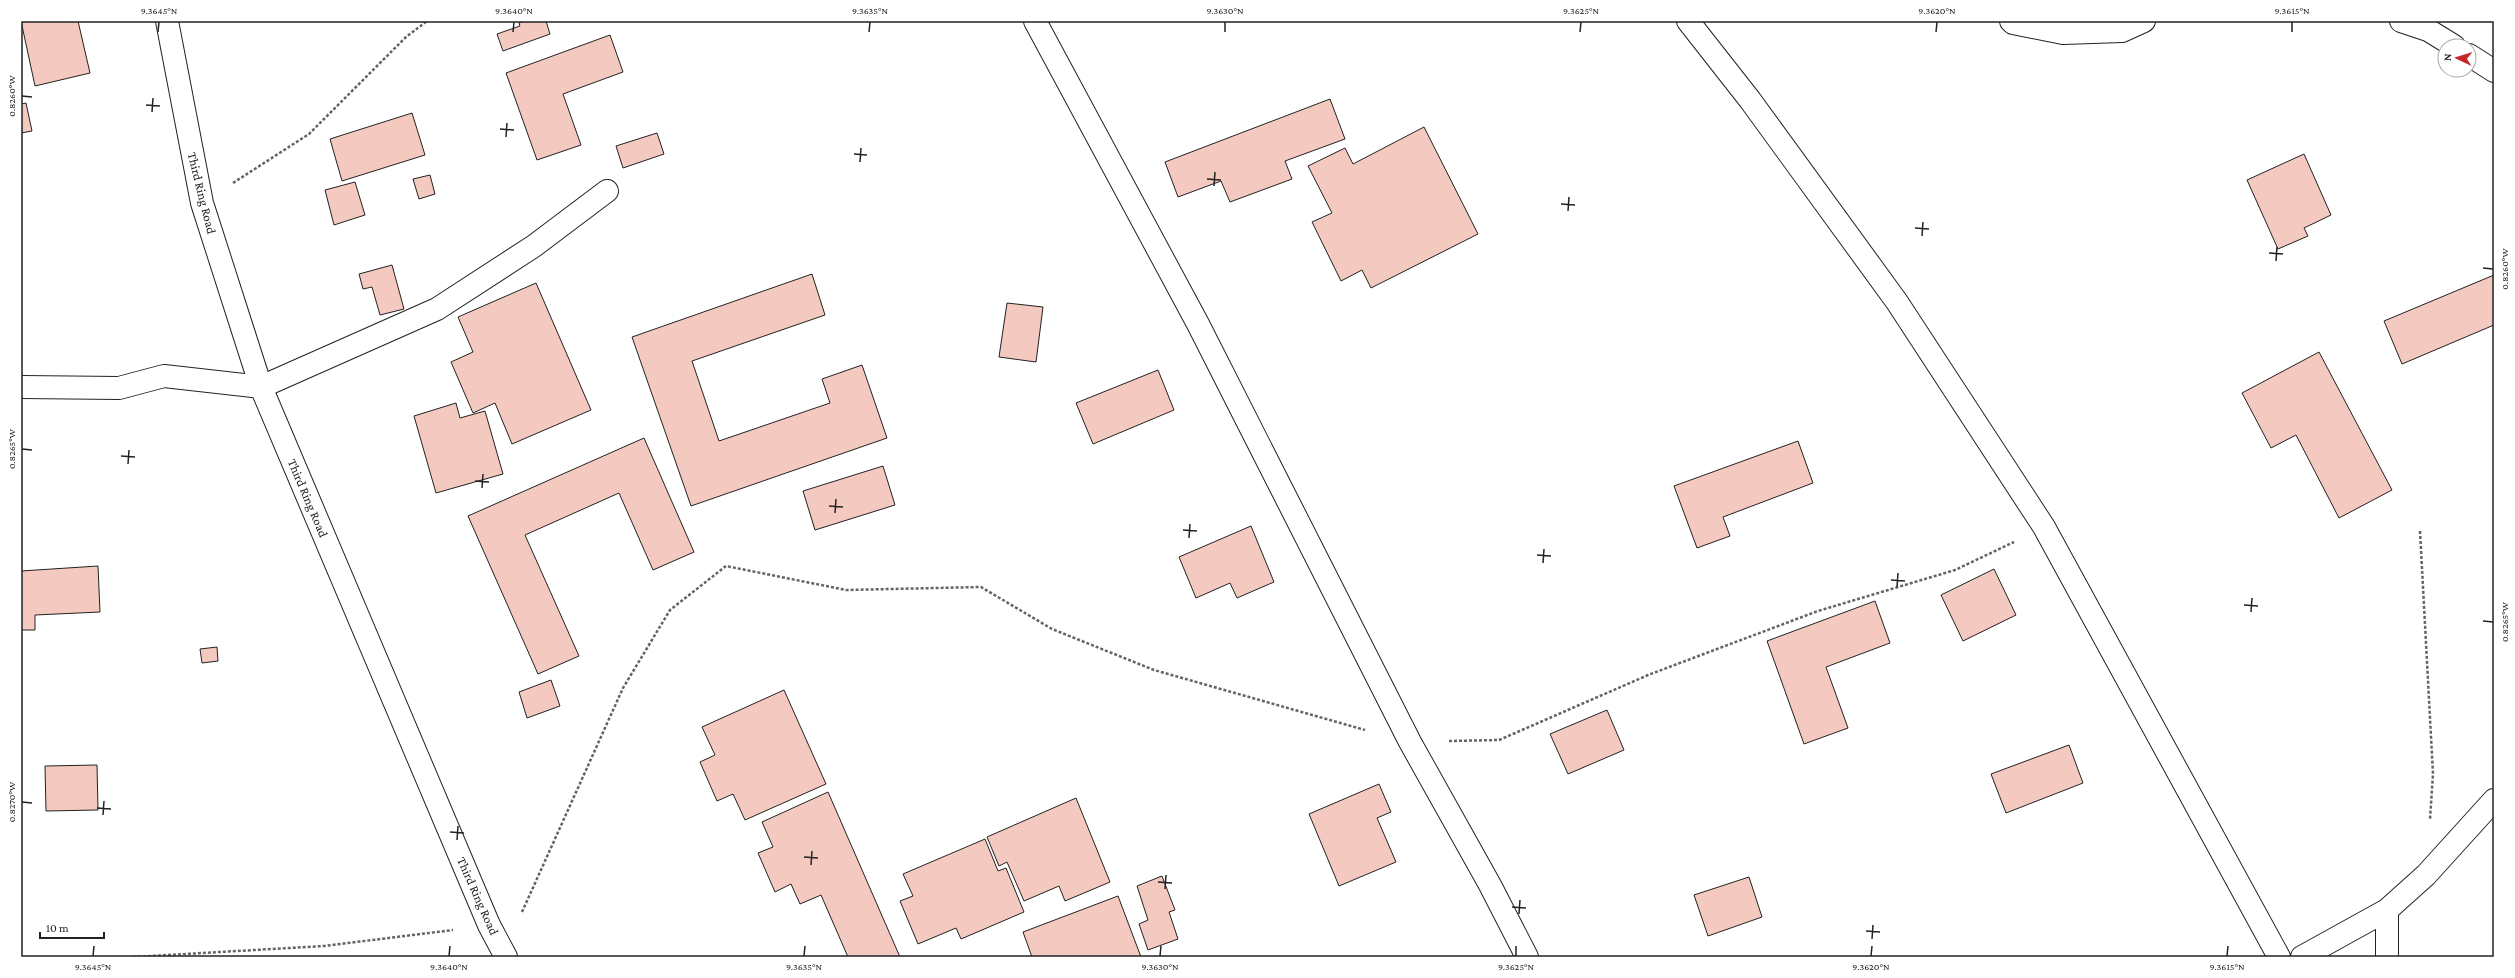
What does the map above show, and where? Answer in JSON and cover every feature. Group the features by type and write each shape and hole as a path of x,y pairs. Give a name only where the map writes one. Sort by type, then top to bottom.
{"street":[{"name":"Third Ring Road","path":"167,21 202,203 261,387 489,925 505,955"},
{"path":"1035,21 1198,324 1410,742 1490,885 1527,957"},
{"path":"1688,21 1750,100 1897,302 2044,527 2279,957"},
{"path":"2011,21 2013,23 2063,32 2122,31 2144,21"},
{"path":"2400,21 2428,30 2441,38"},
{"path":"2477,60 2494,71"},
{"path":"21,387 63,386 119,388 164,376 261,387 437,309 534,246 607,191"},
{"path":"2302,957 2387,910 2426,875 2494,800"},
{"path":"2387,910 2387,957"}],"path":[{"path":"202,203 309,134 406,38 427,21"},
{"path":"505,955 623,688 670,610 726,566 846,590 981,587 1052,629 1154,670 1410,742 1500,740 1648,675 1818,611 1955,570 2044,527"},
{"path":"2420,531 2433,774 2430,821"},
{"path":"133,957 324,946 489,925"}],"building":[{"path":"21,21 78,21 90,73 35,86"},
{"path":"524,21 546,21 550,34 503,51 497,34 520,26 519,23"},
{"path":"610,35 623,72 563,94 581,145 537,160 506,73"},
{"path":"1330,99 1345,139 1285,161 1292,179 1230,202 1221,181 1178,197 1165,162"},
{"path":"26,103 32,131 21,133 21,104"},
{"path":"412,113 425,155 342,181 330,139"},
{"path":"1424,127 1478,234 1371,288 1362,270 1341,281 1312,222 1332,213 1308,166 1345,148 1353,164"},
{"path":"657,133 664,154 623,168 616,146"},
{"path":"2304,154 2331,215 2304,228 2308,236 2278,249 2247,180"},
{"path":"430,175 435,194 419,199 413,179"},
{"path":"355,182 365,215 334,225 325,190"},
{"path":"392,265 404,309 380,315 372,287 363,289 359,274"},
{"path":"812,274 825,315 692,361 719,441 830,403 822,379 862,365 887,438 691,506 632,337"},
{"path":"2494,275 2494,325 2402,364 2384,321"},
{"path":"536,283 591,410 512,444 495,403 473,413 451,362 473,352 458,317"},
{"path":"1007,303 1043,307 1036,362 999,357"},
{"path":"2319,352 2392,490 2339,518 2296,435 2271,448 2242,393"},
{"path":"1158,370 1174,410 1093,444 1076,403"},
{"path":"456,403 460,418 485,411 503,474 436,493 414,416"},
{"path":"644,438 694,552 653,570 619,493 525,535 579,656 538,674 468,516"},
{"path":"1798,441 1813,483 1723,517 1730,536 1697,548 1674,486"},
{"path":"883,466 895,505 815,530 803,491"},
{"path":"1251,526 1274,582 1237,598 1230,583 1196,598 1179,557"},
{"path":"98,566 100,612 35,615 35,630 21,630 21,571"},
{"path":"1994,569 2016,615 1963,641 1941,595"},
{"path":"1875,601 1890,643 1826,667 1848,728 1804,744 1767,641"},
{"path":"217,647 218,661 202,663 200,649"},
{"path":"551,680 560,706 527,718 519,692"},
{"path":"784,690 826,784 745,820 733,794 717,801 700,762 715,755 702,727"},
{"path":"1607,710 1624,750 1568,774 1550,734"},
{"path":"2069,745 2083,783 2006,813 1991,774"},
{"path":"97,765 98,810 46,811 45,766"},
{"path":"1379,784 1391,812 1377,818 1396,862 1339,886 1309,814"},
{"path":"828,792 900,957 848,957 821,895 800,904 791,884 775,892 758,853 773,847 762,822"},
{"path":"1076,798 1110,882 1065,901 1059,886 1024,901 1007,862 999,866 987,837"},
{"path":"985,839 998,871 1006,868 1024,912 961,939 956,928 918,944 900,901 913,896 903,874"},
{"path":"1162,876 1175,910 1169,912 1178,939 1148,950 1139,924 1148,920 1137,886"},
{"path":"1749,877 1762,917 1708,936 1694,895"},
{"path":"1118,896 1141,957 1032,957 1023,932"}]}
